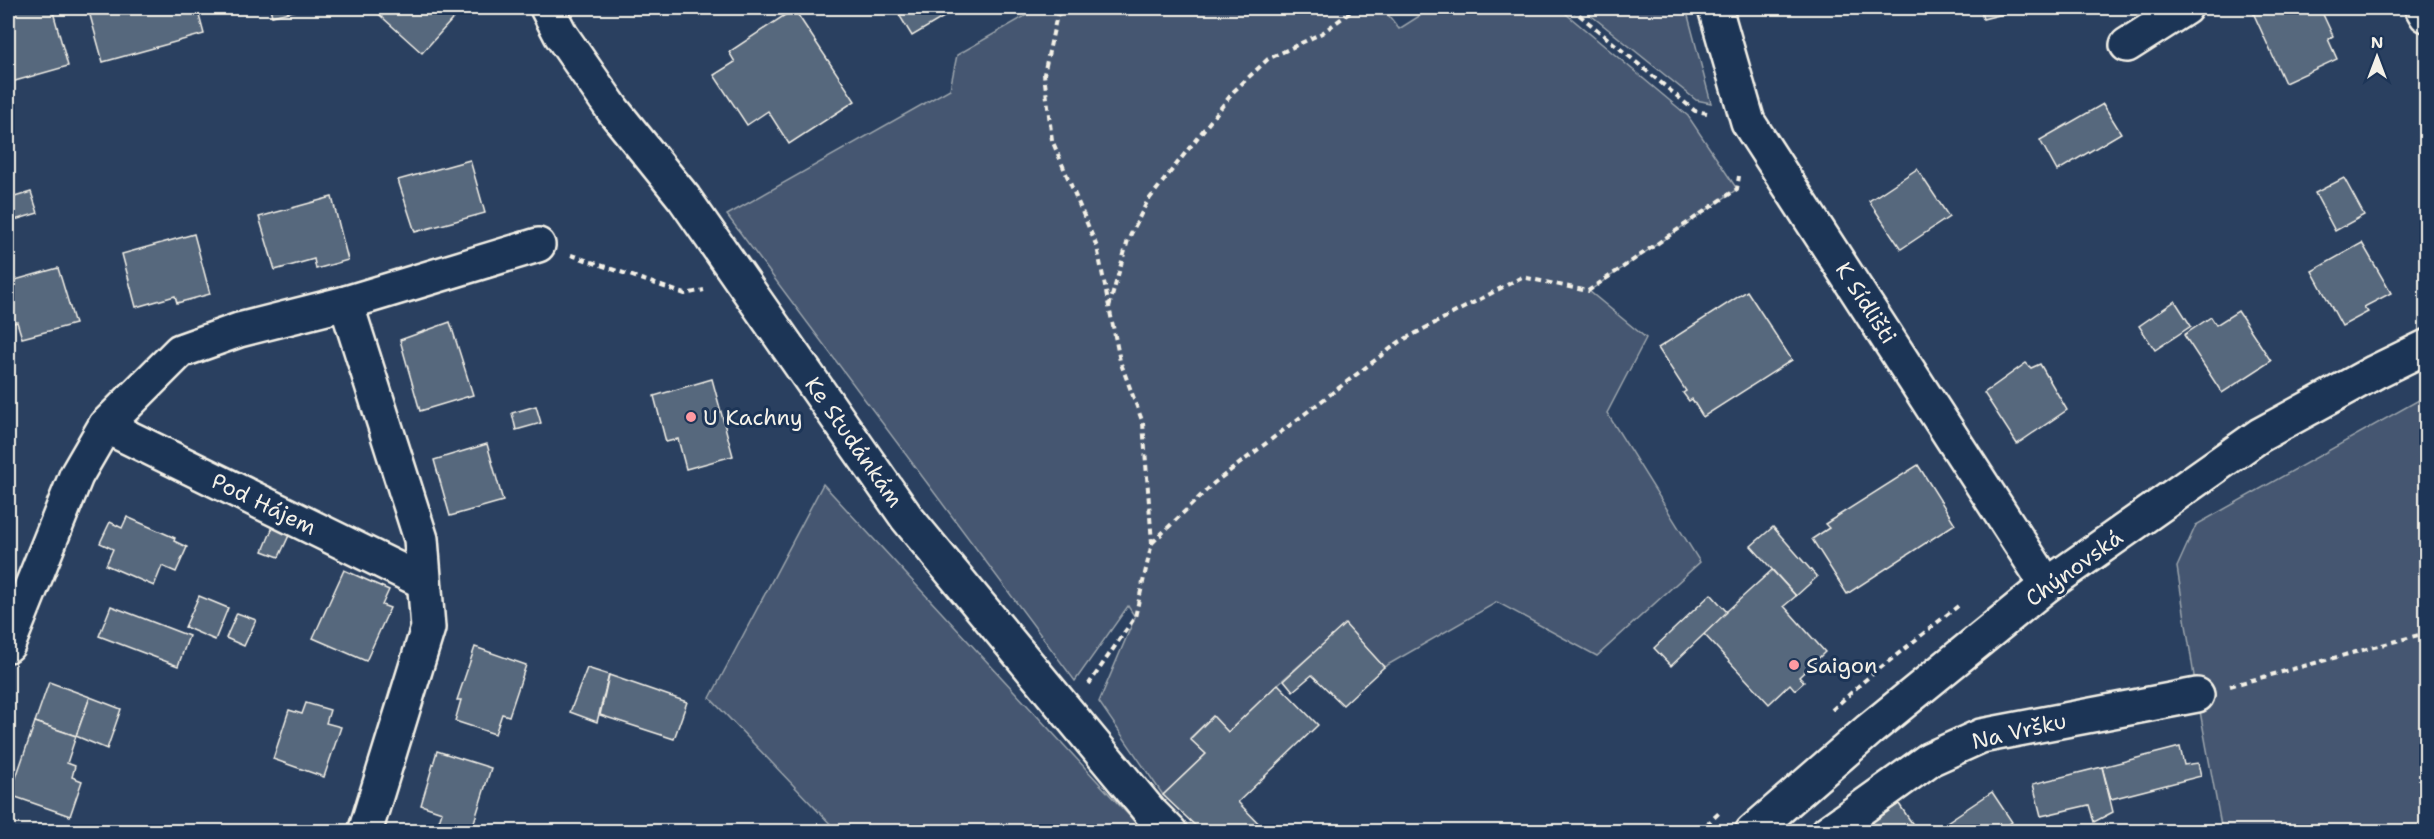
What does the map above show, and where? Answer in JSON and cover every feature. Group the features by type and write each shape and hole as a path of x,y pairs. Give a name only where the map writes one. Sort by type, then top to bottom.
{"street":[{"name":"Ke Studánkám","path":"528,8 554,21 613,110 684,198 907,518 1151,813 1170,831"},
{"name":"K Sídlišti","path":"1715,8 1748,122 2048,585"},
{"path":"2127,45 2185,8"},
{"path":"2422,8 2427,15"},
{"path":"8,645 76,476 105,426 180,351 239,330 346,303 538,245"},
{"path":"346,303 421,540 428,628 365,831"},
{"name":"Chýnovská","path":"1752,831 1869,730 2048,585 2260,435 2375,372 2427,347"},
{"name":"Pod Hájem","path":"105,426 424,582"},
{"name":"Na Vršku","path":"1828,831 1930,759 1981,736 2197,694"}],"path":[{"path":"1069,714 1135,617 1152,543 1143,423 1120,362 1097,247 1052,140 1044,74 1057,15 1071,8"},
{"path":"1109,308 1128,240 1147,202 1234,91 1268,59 1322,33 1356,8"},
{"path":"1152,543 1214,483 1399,342 1522,277 1588,291 1737,189 1748,122 1695,111 1571,8"},
{"path":"538,245 685,294 742,283"},
{"path":"2197,694 2427,633"}],"shaded area":[{"path":"1039,8 1383,8 1399,29 1432,8 1559,8 1688,116 1737,189 1589,291 1646,338 1607,413 1700,562 1597,656 1497,602 1384,667 1345,625 1228,732 1213,716 1190,738 1206,754 1163,795 1099,702 1135,617 1128,606 1075,681 727,215 950,89 957,55"},
{"path":"1582,8 1686,8 1711,103 1696,100"},
{"path":"2426,396 2426,831 2222,831 2177,567 2196,525"},
{"path":"823,484 1145,831 837,831 710,698"}],"building":[{"path":"8,8 52,8 68,66 8,83"},
{"path":"88,8 197,8 204,34 103,62"},
{"path":"270,8 306,8 272,16"},
{"path":"372,8 454,8 459,12 422,53"},
{"path":"895,8 959,8 912,36"},
{"path":"1980,8 2027,8 1983,19"},
{"path":"2251,8 2320,8 2333,36 2328,39 2337,59 2285,83"},
{"path":"794,9 855,101 789,144 768,111 747,125 714,75 735,62 729,52"},
{"path":"2103,104 2121,133 2057,171 2040,140"},
{"path":"470,160 485,213 415,232 398,180"},
{"path":"1917,169 1949,217 1901,249 1869,201"},
{"path":"2344,178 2364,215 2335,231 2315,193"},
{"path":"31,192 38,213 8,222 8,199"},
{"path":"332,197 348,260 316,269 314,259 275,270 259,217"},
{"path":"194,234 210,294 177,303 175,296 136,307 122,254"},
{"path":"2362,243 2391,293 2364,307 2368,312 2342,326 2312,271"},
{"path":"58,268 75,324 22,338 17,322 8,325 8,304 12,303 8,282"},
{"path":"1747,291 1792,360 1703,417 1692,399 1689,401 1683,393 1686,391 1658,348"},
{"path":"2175,301 2191,326 2155,350 2139,326"},
{"path":"2238,311 2271,361 2222,393 2184,335 2211,317 2216,325"},
{"path":"450,322 473,395 420,411 400,340"},
{"path":"2026,363 2031,368 2040,364 2067,410 2017,444 1984,393"},
{"name":"U Kachny","path":"712,379 733,456 686,469 678,439 666,442 654,396"},
{"path":"536,406 541,423 516,430 512,413"},
{"path":"487,444 503,501 450,516 434,460"},
{"path":"1918,465 1955,524 1847,594 1812,539 1829,528 1825,524"},
{"path":"127,517 175,538 174,541 187,547 176,572 162,566 154,586 106,565 113,549 100,543 110,522 122,528"},
{"path":"275,522 291,531 279,557 263,551"},
{"path":"1773,527 1817,577 1796,596 1751,546"},
{"path":"344,570 389,590 382,605 390,608 366,661 313,638"},
{"path":"1772,570 1796,596 1784,606 1825,652 1799,677 1804,682 1795,690 1790,684 1769,704 1703,633"},
{"path":"1711,594 1727,612 1671,666 1654,648"},
{"path":"199,596 228,608 215,640 185,627"},
{"path":"111,606 189,636 178,666 99,636"},
{"path":"237,613 256,620 244,646 226,638"},
{"path":"1345,624 1384,667 1343,705 1312,675 1293,691 1284,680"},
{"path":"475,647 526,665 509,716 502,714 495,734 455,721 461,700 457,700"},
{"path":"587,668 609,675 597,722 570,712"},
{"path":"609,675 687,702 674,739 600,715"},
{"path":"49,682 90,697 76,736 35,722"},
{"path":"1278,684 1318,725 1238,802 1267,832 1202,832 1163,795 1206,754 1190,739 1213,716 1228,732"},
{"path":"90,697 121,709 107,749 76,736"},
{"path":"306,703 330,710 326,723 341,727 324,777 273,759 289,710 302,714"},
{"path":"35,722 76,736 67,763 75,766 72,777 82,781 70,816 10,795"},
{"path":"2180,747 2184,765 2198,763 2201,776 2111,799 2102,767"},
{"path":"437,751 491,768 471,832 453,832 437,827 442,812 421,805"},
{"path":"2102,767 2113,812 2094,822 2089,805 2041,816 2033,784"},
{"path":"1992,792 2012,822 1998,832 1944,832 1941,826"},
{"path":"1899,804 1918,832 1879,832 1872,822"}],"place":[{"name":"U Kachny","path":"691,417"},
{"name":"Saigon","path":"1794,665"}]}
